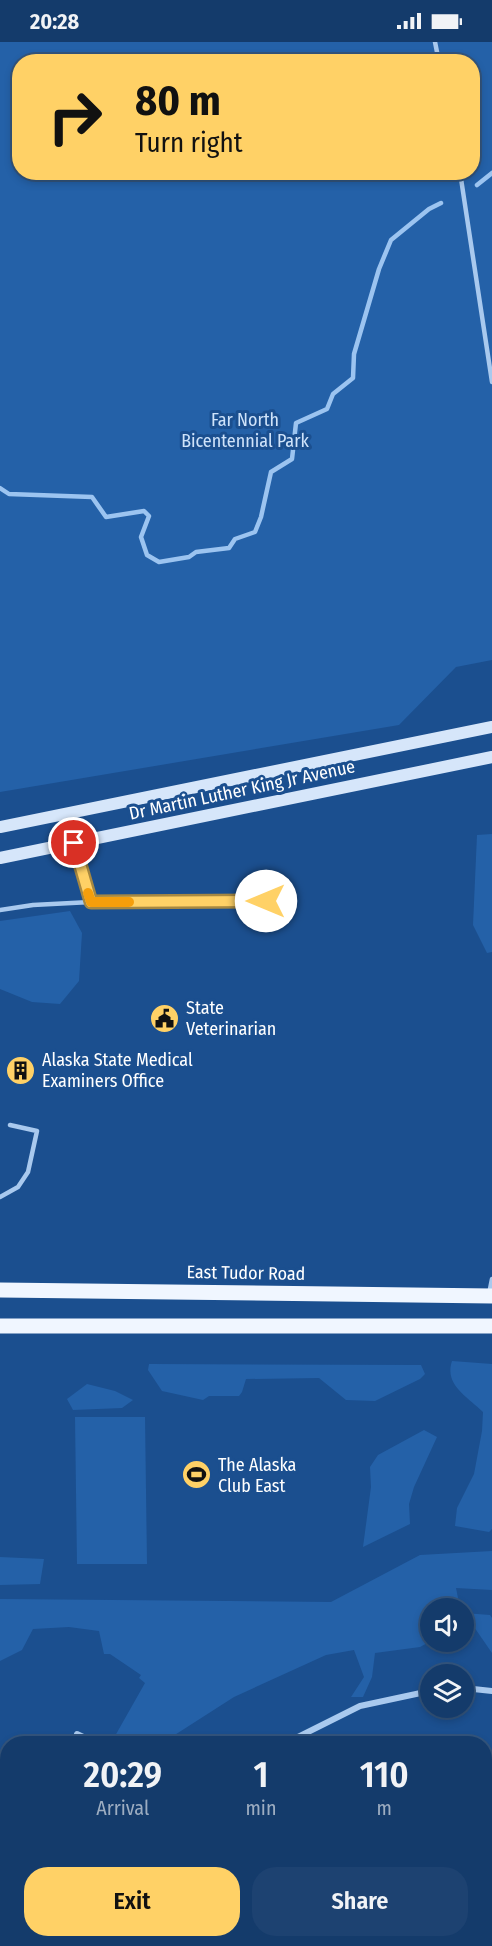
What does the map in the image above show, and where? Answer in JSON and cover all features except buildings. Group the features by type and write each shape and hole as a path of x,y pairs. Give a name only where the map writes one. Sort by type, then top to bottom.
{"main road":[{"name":"East Tudor Road","path":"0,1290 490,1296"},
{"path":"0,1326 492,1326"}],"street":[{"name":"Dr Martin Luther King Jr Avenue","path":"0,827 492,727"},
{"name":"Dr Martin Luther King Jr Avenue","path":"0,858 492,757"},
{"path":"474,1689 492,1691"},
{"path":"300,1736 360,1706 420,1693"},
{"path":"77,1734 81,1736"}],"lane":[{"path":"461,180 492,382"},
{"path":"74,811 77,842 91,902"},
{"path":"0,910 33,905 91,902 266,901"},
{"path":"0,1197 18,1187 28,1172 37,1131 10,1125"},
{"path":"490,1296 492,1279"}],"green space":[{"name":"Far North Bicentennial Park","path":"0,42 492,42 492,660 456,667 399,725 0,792"},
{"path":"492,834 492,952 487,953 473,925 477,835"},
{"path":"70,911 82,933 79,981 60,1004 32,1002 0,989 0,921"},
{"path":"452,1361 492,1364 492,1529 489,1532 455,1526 457,1508 474,1474 483,1412 458,1390 451,1377"},
{"path":"149,1364 421,1365 425,1374 420,1379 375,1401 346,1400 319,1378 246,1379 239,1396 209,1396 203,1400 162,1391 148,1370"},
{"path":"87,1384 115,1391 133,1400 122,1408 73,1410 67,1399"},
{"path":"75,1417 145,1417 147,1564 77,1564"},
{"path":"424,1430 437,1437 414,1487 409,1504 410,1524 363,1547 371,1487 370,1467 378,1455"},
{"path":"492,1551 492,1590 456,1588 458,1598 420,1598 420,1647 375,1653 372,1677 363,1697 351,1697 364,1677 354,1650 326,1655 234,1697 173,1736 115,1736 145,1683 139,1678 141,1675 110,1654 104,1654 99,1631 69,1627 33,1629 22,1650 0,1661 0,1599 331,1602 420,1555"},
{"path":"0,1557 44,1559 40,1584 0,1585"},
{"path":"474,1614 490,1615 492,1618 492,1653 474,1627"}],"waterway":[{"path":"477,185 492,173"},
{"path":"0,488 9,494 92,497 106,517 144,511 149,516 141,537 147,555 159,562 189,557 196,552 229,548 235,539 255,532 261,517 271,472 292,459 296,423 327,409 333,394 353,378 354,354 379,269 391,240 429,209 441,203"}],"slow traffic":[{"path":"88,893 91,902 129,902"}],"place":[{"name":"State Veterinarian","path":"165,1018"},
{"name":"Alaska State Medical Examiners Office","path":"21,1070"},
{"name":"The Alaska Club East","path":"197,1475"}],"route":[{"path":"74,843 91,902 266,901"}]}
